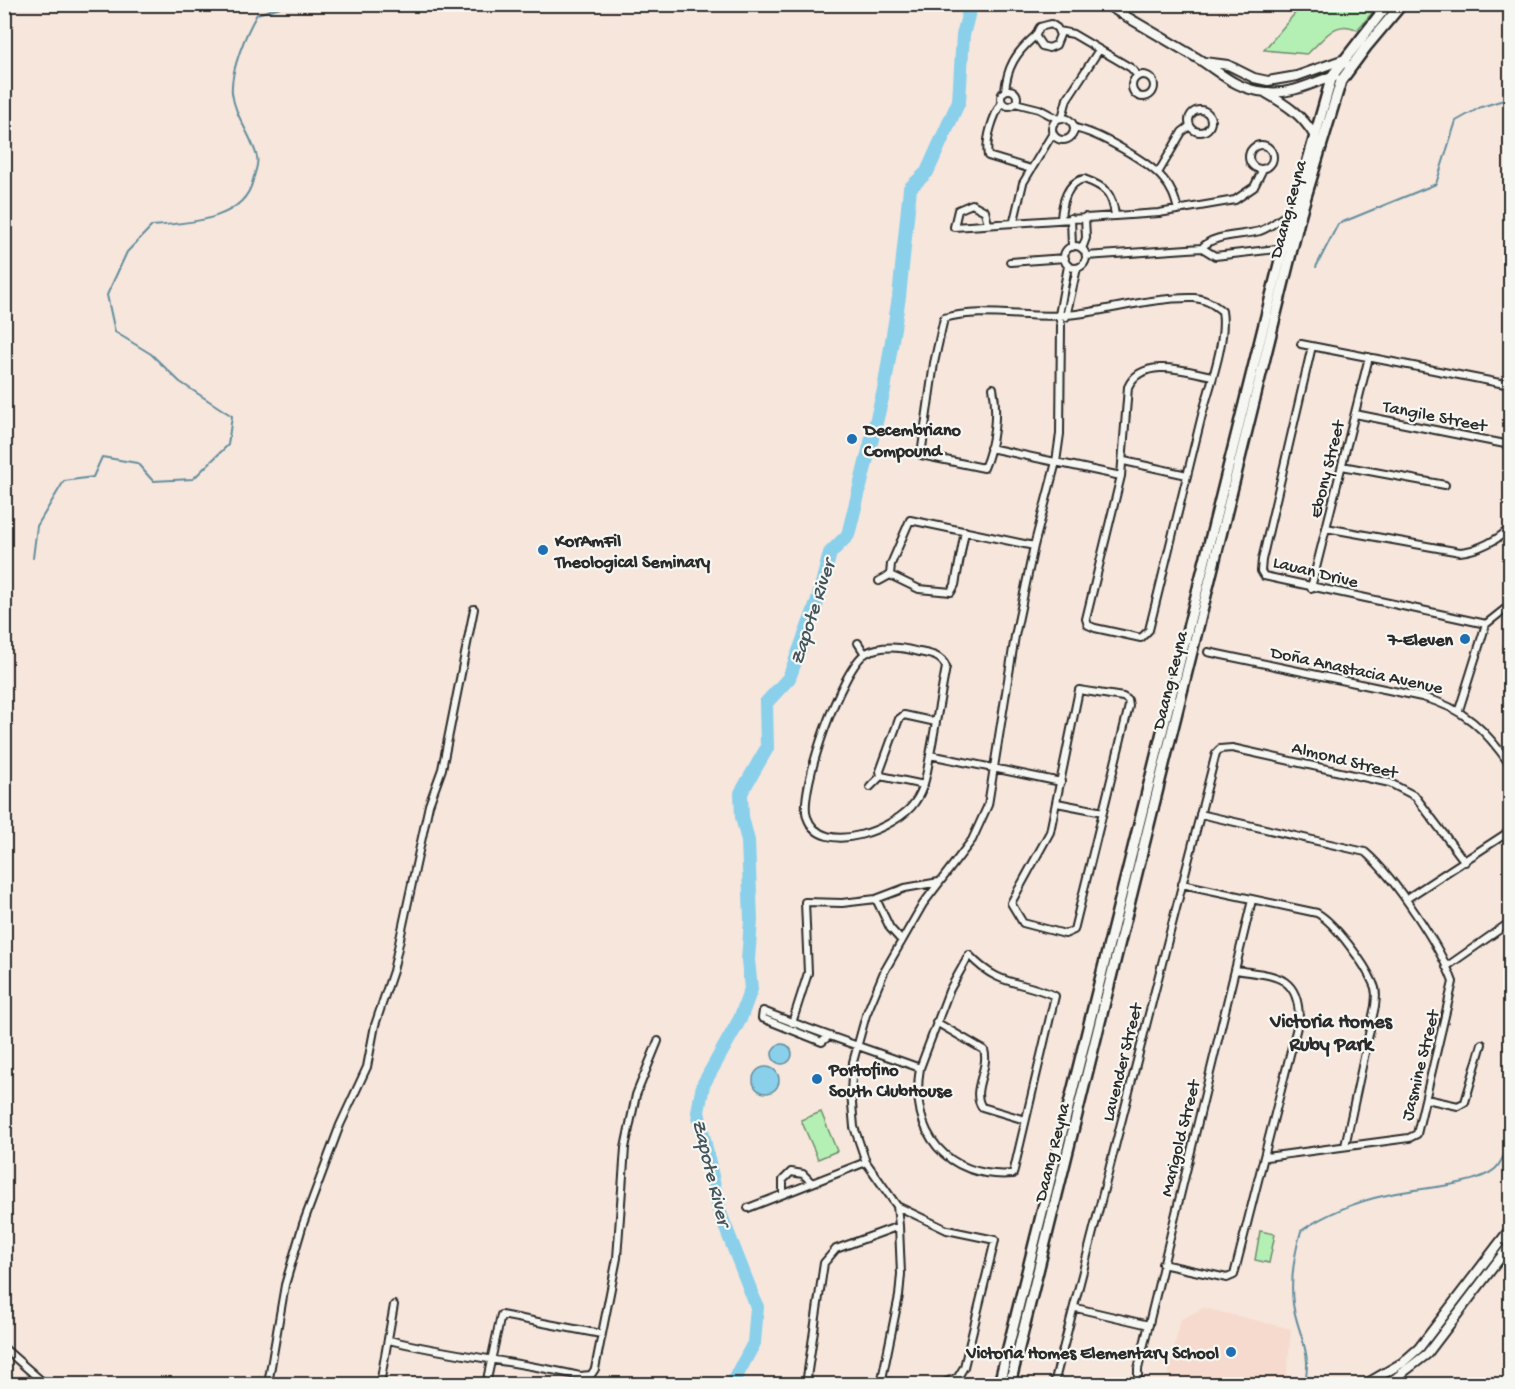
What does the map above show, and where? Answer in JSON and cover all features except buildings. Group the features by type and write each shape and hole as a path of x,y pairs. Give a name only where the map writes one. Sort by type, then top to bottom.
{"main road":[{"name":"Daang Reyna","path":"1010,1384 1293,250 1297,212 1314,135 1332,76 1342,60 1388,4"},
{"name":"Daang Reyna","path":"999,1384 1250,387 1282,248 1297,212 1341,81 1402,4"},
{"path":"1182,651 1193,653"}],"street":[{"path":"1105,4 1203,62 1222,78 1265,92 1294,110 1306,121 1314,135"},
{"path":"1059,31 1059,42 1049,48 1039,44 1036,37 1038,30 1044,25 1051,24 1059,31 1073,34 1131,68 1138,76"},
{"path":"1031,170 988,156 987,148 994,120 1002,102 1001,97 1005,91 1010,64 1025,44 1036,37"},
{"path":"1014,221 1019,195 1031,170 1053,133 1053,126 1060,119 1067,99 1099,50"},
{"path":"1203,62 1228,65 1254,78 1268,81 1297,76 1342,60 1350,67"},
{"path":"1265,92 1301,88 1332,76 1341,81"},
{"path":"1005,91 1014,92 1015,103"},
{"path":"1002,102 1007,106 1015,103 1039,109 1060,119 1071,121 1074,128 1072,136 1064,140 1053,133"},
{"path":"1158,173 1182,132 1190,126"},
{"path":"1074,128 1089,132 1158,173 1174,194 1178,210"},
{"path":"988,224 985,211 972,204 958,210 954,227 1178,210 1235,200 1254,187 1263,169"},
{"path":"1061,219 1064,199 1074,183 1084,179 1113,198 1115,216"},
{"path":"1202,248 1214,238 1236,237 1263,230 1297,212"},
{"path":"941,1384 958,1377 964,1367 995,1240 947,1230 897,1206 866,1162 851,1111 852,1074 857,1047 872,998 901,940 982,821 996,768 1015,636 1034,546 1056,462 1060,434 1061,325 1077,268 1084,263 1086,256 1082,249 1086,237 1085,217"},
{"path":"1071,218 1072,247"},
{"path":"1063,315 1068,266 1065,258 1066,251 1072,247 1082,249"},
{"path":"1086,256 1202,248 1215,256 1282,248 1293,250"},
{"path":"1011,262 1065,258"},
{"path":"1068,266 1077,268"},
{"path":"993,388 995,411 990,448 984,468 921,455 941,322 944,318 952,315 997,313 1063,315 1143,301 1202,299 1222,311 1224,319 1212,376 1149,630 1141,638 1095,628 1088,625 1086,619 1124,461 1128,387 1131,381 1158,368 1169,367 1212,376"},
{"path":"1301,344 1510,385"},
{"name":"Lauan Drive","path":"1312,346 1261,568 1264,576 1486,624"},
{"name":"Ebony Street","path":"1311,588 1369,357"},
{"name":"Tangile Street","path":"1355,414 1510,445"},
{"path":"990,448 1121,476"},
{"path":"1124,461 1187,475"},
{"path":"1342,466 1445,485"},
{"path":"890,575 891,564 910,520 1034,546"},
{"path":"1326,528 1460,552 1472,551 1504,533 1510,526"},
{"path":"890,575 920,589 951,592 955,585 965,531"},
{"path":"879,582 890,575"},
{"path":"1459,710 1486,624 1510,605"},
{"path":"268,1384 285,1285 303,1224 340,1125 368,1067 375,1025 393,970 429,805 442,769 474,609"},
{"path":"858,643 865,654"},
{"path":"898,647 937,656 943,661 945,667 936,722 924,785 914,804 903,814 867,833 831,838 820,834 810,826 805,808 824,730 848,674 865,654 876,649 898,647"},
{"name":"Doña Anastacia Avenue","path":"1208,652 1422,696 1459,710 1488,736 1510,765"},
{"path":"1079,690 1123,697 1128,700 1129,706 1074,930 1065,934 1023,922 1011,903 1042,851 1050,832 1061,783 1079,690"},
{"path":"870,787 880,776 899,719 904,716 936,722"},
{"name":"Almond Street","path":"1220,749 1232,748 1389,783 1404,789 1415,796 1465,862"},
{"name":"Lavender Street","path":"1054,1384 1076,1308 1214,758 1220,749"},
{"path":"930,755 1061,783"},
{"path":"880,776 924,785"},
{"path":"1058,803 1102,812"},
{"name":"Jasmine Street","path":"1200,814 1365,852 1406,899 1446,967 1453,988 1417,1134 1409,1138 1266,1157"},
{"path":"1406,899 1510,831"},
{"path":"792,1023 808,973 805,902 842,903 876,899 905,888 939,882"},
{"path":"1182,884 1317,914 1325,918 1373,982 1376,1006 1345,1146"},
{"path":"876,899 890,928 901,940"},
{"name":"Marigold Street","path":"1138,1384 1162,1264 1252,900"},
{"path":"1446,967 1506,925"},
{"path":"969,955 982,969 1004,982 1055,996 1013,1174 994,1175 962,1167 934,1145 926,1129 917,1097 920,1068 949,991 969,955"},
{"path":"1162,1264 1227,1278 1234,1275 1266,1157 1299,1018 1299,1006 1291,985 1282,979 1236,970"},
{"path":"828,1037 822,1042 762,1018 763,1011 828,1037 920,1068"},
{"path":"936,1022 984,1050 986,1056 978,1096 982,1107 1025,1120"},
{"path":"389,1340 470,1357 580,1376 591,1375 595,1369 617,1258 627,1138 636,1095 658,1041"},
{"path":"1426,1100 1462,1106 1468,1094 1482,1044"},
{"path":"748,1208 866,1162"},
{"path":"783,1194 783,1180 791,1172 803,1174 812,1183"},
{"path":"897,1206 901,1274 899,1296 881,1383 901,1384"},
{"path":"806,1384 824,1263 836,1249 899,1226"},
{"path":"1366,1384 1393,1369 1419,1348 1510,1228"},
{"path":"1388,1384 1427,1354 1510,1245"},
{"path":"380,1384 394,1305"},
{"path":"1076,1308 1149,1325"},
{"path":"486,1384 501,1315 601,1334"},
{"path":"4,1348 45,1384"}],"shaded area":[{"name":"Victoria Homes Elementary School","path":"1204,1308 1291,1329 1286,1384 1172,1384 1168,1375 1181,1319"}],"green space":[{"path":"1302,5 1379,5 1357,30 1349,27 1335,29 1307,54 1264,50"},
{"path":"821,1112 837,1151 818,1159 801,1120"},
{"path":"1260,1231 1275,1234 1269,1263 1255,1260"}],"water":[{"path":"778,1044 786,1044 792,1050 792,1058 786,1064 778,1064 772,1058 772,1050"},
{"path":"766,1067 775,1071 779,1080 775,1089 766,1093 757,1089 753,1080 757,1071"}],"waterway":[{"path":"33,558 37,526 64,481 93,477 102,457 137,463 153,481 193,479 228,445 232,416 180,382 151,354 115,332 107,295 127,252 152,226 212,217 226,212 248,194 256,171 257,160 232,93 236,63 257,14 291,4"},
{"name":"Zapote River","path":"732,1384 754,1343 757,1307 720,1213 698,1112 703,1085 740,1019 751,989 748,960 751,920 748,841 742,817 741,793 767,748 766,703 789,678 817,603 830,553 848,535 884,390 899,297 910,188 927,172 959,101 963,35 971,4"},
{"path":"1316,267 1338,224 1436,184 1456,121 1481,107 1510,98"},
{"path":"1304,1384 1307,1373 1306,1353 1295,1314 1292,1285 1301,1231 1331,1214 1365,1201 1473,1180 1485,1175 1500,1163 1510,1141"}],"place":[{"name":"Decembriano Compound","path":"852,439"},
{"name":"KorAmFil Theological Seminary","path":"543,550"},
{"name":"7-Eleven","path":"1465,639"},
{"name":"Portofino South ClubHouse","path":"817,1079"},
{"name":"Victoria Homes Elementary School","path":"1231,1352"}],"district":[{"name":"Victoria Homes Ruby Park","path":"1331,1032"}]}
